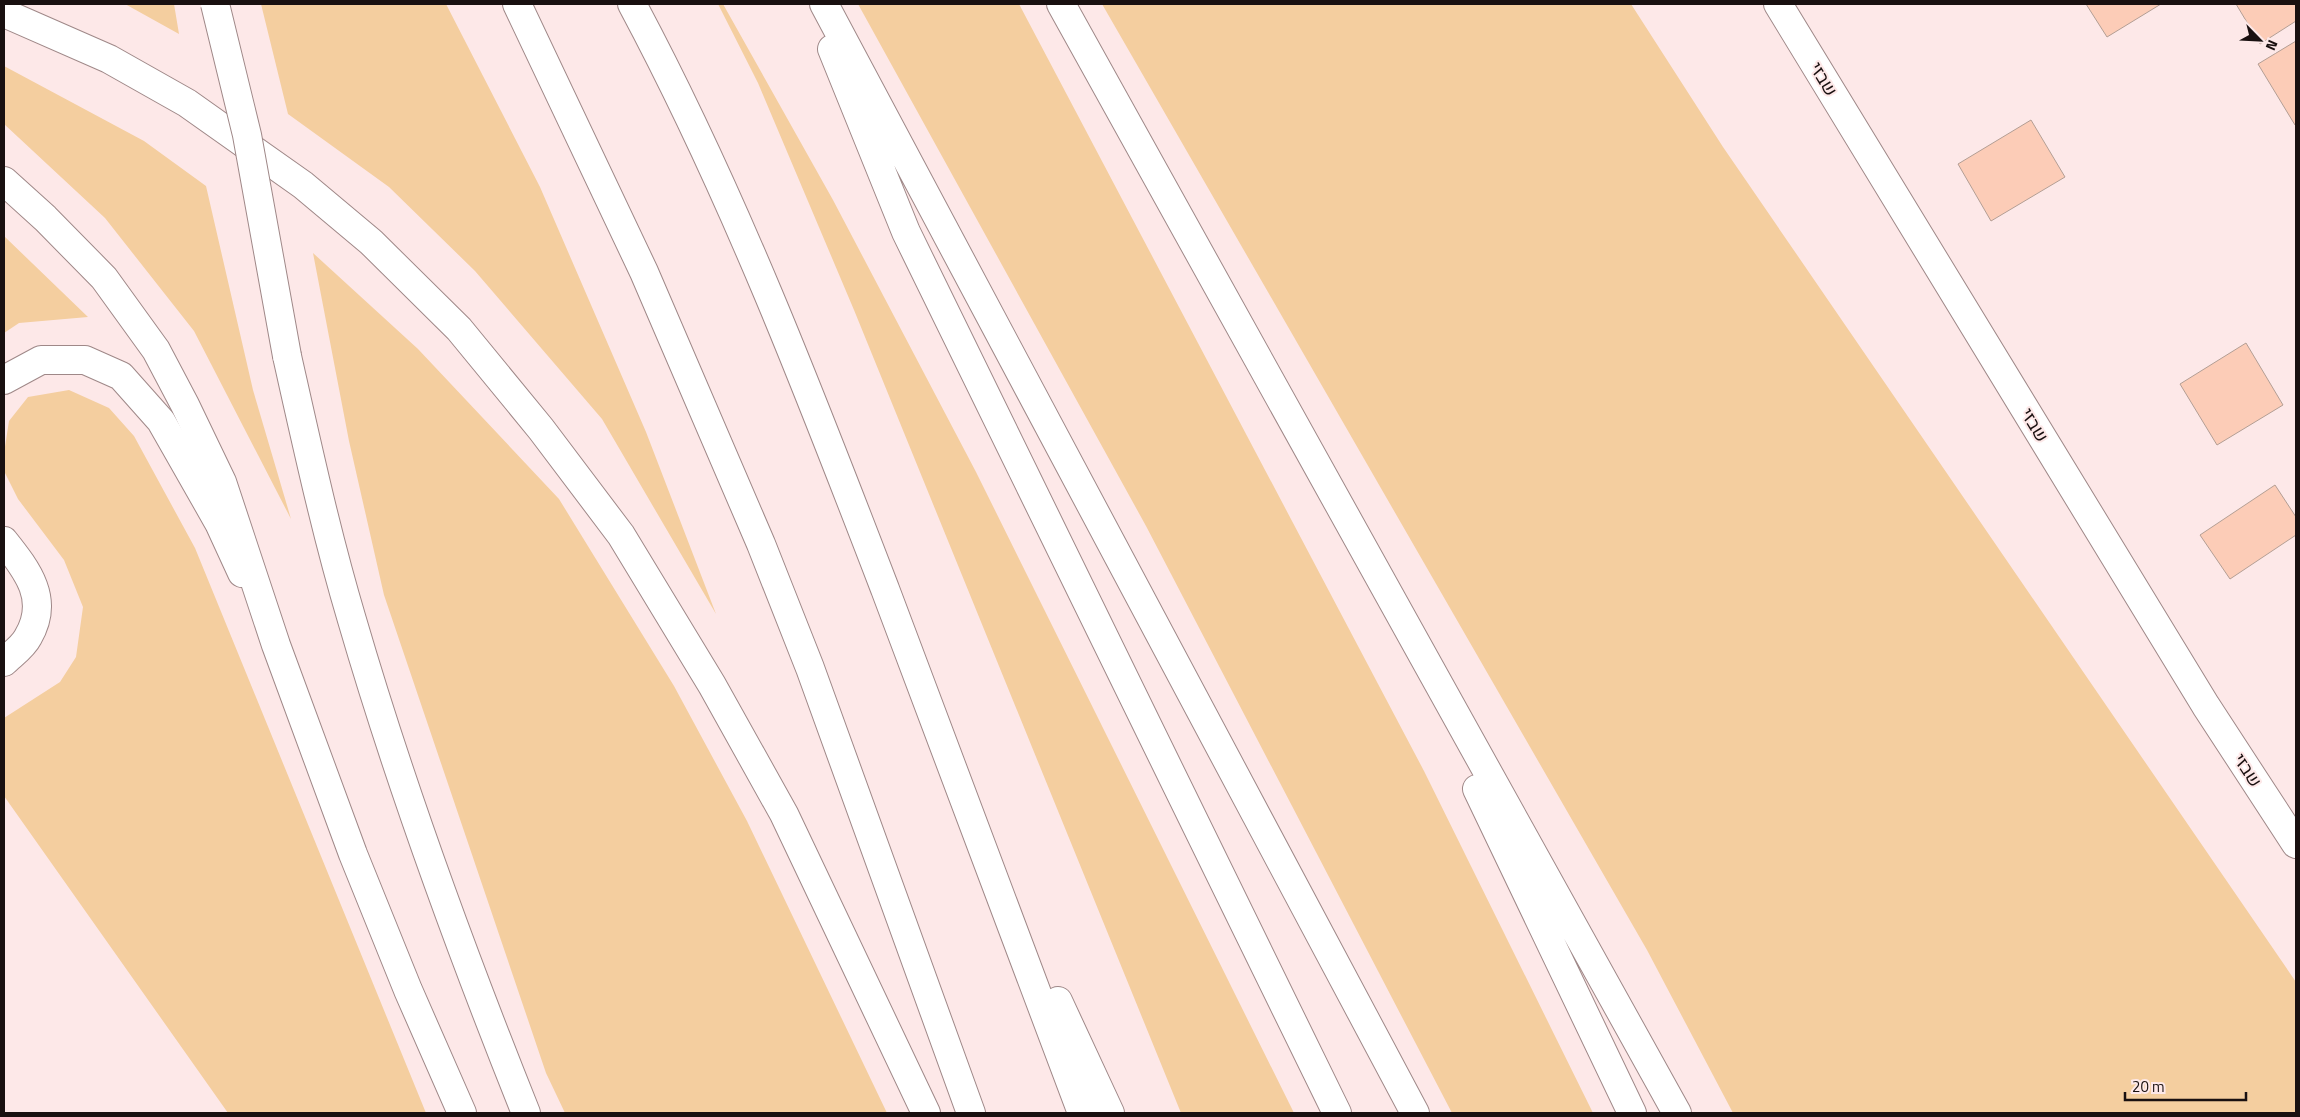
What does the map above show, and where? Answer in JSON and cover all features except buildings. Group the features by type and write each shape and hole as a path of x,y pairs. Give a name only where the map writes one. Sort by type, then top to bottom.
{"main road":[{"path":"215,4 247,135 287,356 324,520 352,620 401,777 465,962 526,1113"},
{"path":"517,4 644,272 761,544 810,668 971,1113"},
{"path":"632,4 715,174 784,330 1082,1113"},
{"path":"814,4 858,119 906,232 1336,1113"},
{"path":"824,4 1416,1113"},
{"path":"1061,4 1677,1113"},
{"name":"שבזי","path":"1778,4 2206,706 2296,844"},
{"path":"4,13 109,59 187,103 303,185 371,242 459,329 541,429 620,535 712,685 784,814 926,1113"},
{"path":"4,181 45,218 104,278 156,350 222,482 276,645 357,863 408,990 462,1113"},
{"path":"4,380 41,360 85,360 121,376 161,421 219,523 276,645"},
{"path":"1344,515 1632,1113"},
{"path":"4,541 33,584 38,614 27,639 7,650"},
{"path":"967,808 1110,1113"}],"shaded area":[{"path":"125,4 174,4 179,34"},
{"path":"261,4 446,4 540,187 646,432 716,614 602,419 475,271 389,187 288,114"},
{"path":"718,4 723,4 833,200 976,472 1294,1113 1181,1113 854,310 758,83"},
{"path":"858,4 1019,4 1424,771 1593,1113 1452,1113 1146,526"},
{"path":"1102,4 1631,4 1723,147 2296,982 2296,1113 1733,1113 1647,950"},
{"path":"4,66 144,141 206,186 253,390 291,519 194,331 105,218 4,124"},
{"path":"4,236 88,317 19,323 4,333"},
{"path":"313,253 418,349 559,499 674,686 747,821 887,1113 565,1113 546,1073 384,595 349,441"},
{"path":"69,390 109,408 134,436 195,548 426,1113 228,1113 4,796 4,718 60,682 76,657 83,607 64,560 18,499 4,471 4,453 9,421 28,397"}]}
